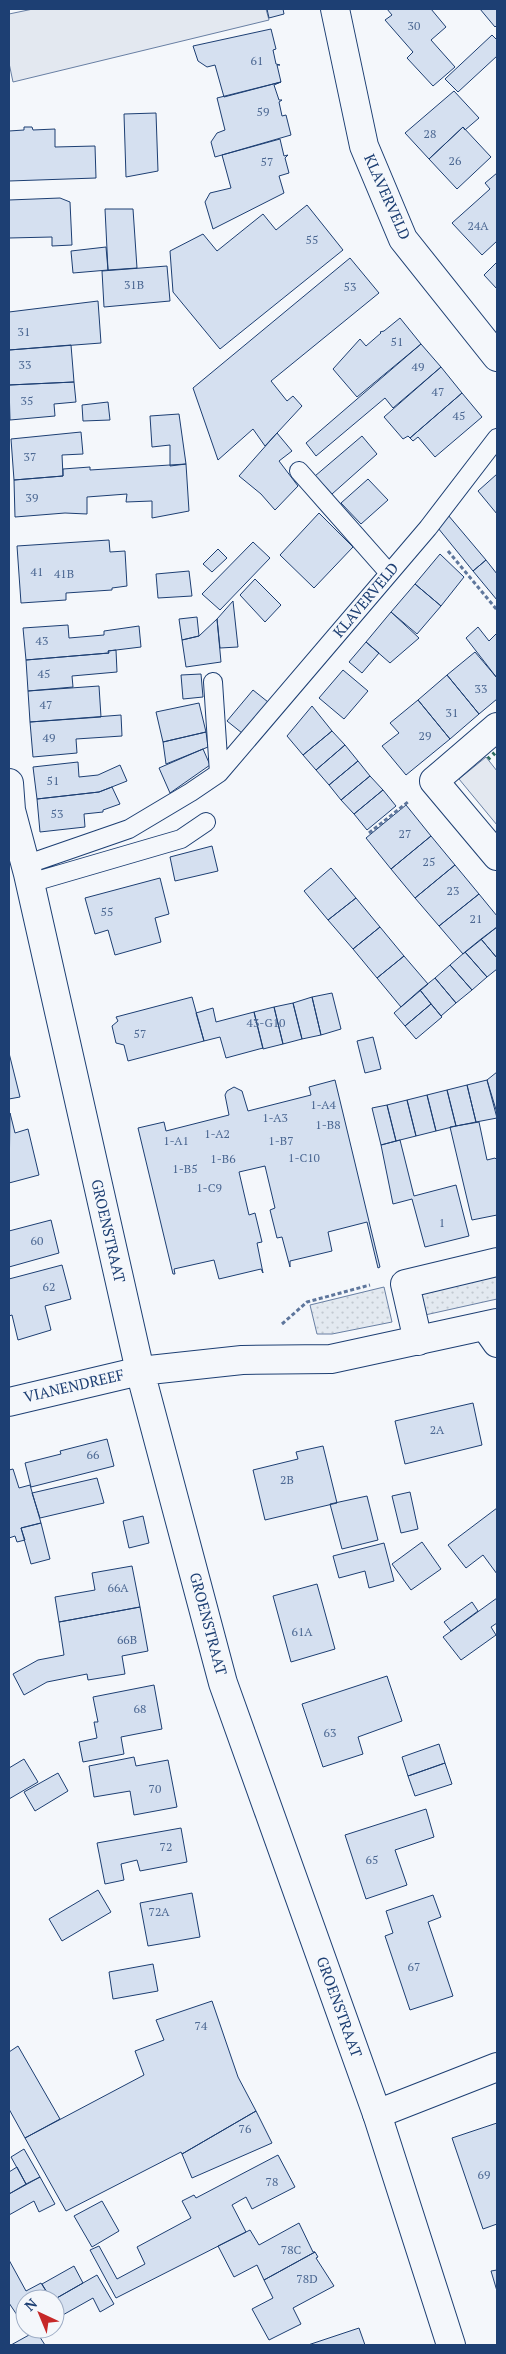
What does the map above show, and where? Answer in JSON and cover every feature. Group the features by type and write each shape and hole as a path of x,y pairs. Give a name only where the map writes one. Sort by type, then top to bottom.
{"street":[{"name":"KLAVERVELD","path":"335,9 364,146 403,239 497,356"},
{"path":"497,727 434,781 497,856"},
{"name":"GROENSTRAAT","path":"9,783 11,810 28,874 140,1370 223,1683 377,2114 451,2345"},
{"path":"418,1341 397,1276 497,1262"},
{"name":"VIANENDREEF","path":"9,1402 140,1370 242,1360 331,1359 418,1341 493,1331"},
{"path":"377,2114 497,2067"}],"lane":[{"name":"KLAVERVELD","path":"219,773 428,528 497,438"},
{"path":"300,471 389,573"},
{"path":"28,874 129,829 219,773 212,682"},
{"path":"28,874 181,839 206,822"}],"path":[{"path":"428,528 497,610"},
{"path":"369,833 434,781"},
{"path":"242,1360 306,1302 397,1276"}],"shaded area":[{"path":"33,9 266,9 269,20 13,82 9,63 9,14"},
{"path":"486,757 497,771 497,825 459,779"},
{"path":"497,1274 497,1299 425,1315 421,1299 424,1292"},
{"path":"384,1287 392,1322 332,1334 317,1334 310,1305"}],"building":[{"path":"267,9 283,9 284,14 269,18"},
{"path":"387,9 431,9 446,27 431,40 455,67 433,86 407,58 413,52 385,20 392,15"},
{"path":"480,9 497,9 497,25 495,27"},
{"path":"271,29 276,49 273,50 276,64 280,65 277,65 281,82 224,97 215,65 207,67 198,61 193,46"},
{"path":"492,35 497,40 497,56 458,92 445,79"},
{"path":"281,82 274,85 279,100 282,100 279,102 282,116 286,115 291,135 215,157 211,142 217,133 225,130 217,98"},
{"path":"454,91 479,118 465,130 463,127 429,159 405,133"},
{"path":"156,113 158,171 126,177 124,114"},
{"path":"24,127 32,127 33,130 55,129 55,147 95,146 96,178 9,181 9,131 24,130"},
{"path":"463,127 491,157 457,189 429,159"},
{"path":"280,139 284,156 288,155 285,158 289,173 279,176 284,193 213,229 205,202 210,193 231,188 222,155"},
{"path":"497,173 497,241 482,255 452,223 490,189 485,183"},
{"path":"60,198 70,202 72,245 52,246 52,237 9,238 9,200"},
{"path":"307,205 343,250 220,349 173,292 170,251 203,234 217,251 263,214 276,230"},
{"path":"105,209 133,209 137,268 108,270"},
{"path":"106,247 108,270 73,273 71,251"},
{"path":"350,258 379,293 271,381 287,401 293,396 302,406 265,446 253,429 218,460 193,388"},
{"path":"497,262 497,289 484,275"},
{"path":"167,266 170,301 104,307 102,271"},
{"path":"98,301 101,343 9,350 9,312"},
{"path":"400,318 421,344 357,397 333,369 360,339 366,346 380,332"},
{"path":"421,344 441,367 393,408 385,398 316,456 306,443"},
{"path":"71,345 74,382 9,385 9,350"},
{"path":"441,367 462,393 410,438 408,436 403,439 384,417"},
{"path":"74,382 76,402 54,404 55,416 10,420 9,385"},
{"path":"462,393 482,417 435,457 418,437 413,441 410,438"},
{"path":"108,402 110,420 83,421 82,405"},
{"path":"179,414 186,464 170,466 170,445 152,447 150,416"},
{"path":"81,432 83,454 62,455 63,476 14,480 11,439"},
{"path":"277,433 292,451 279,461 298,486 275,510 261,494 239,476"},
{"path":"362,436 377,454 332,494 315,476"},
{"path":"186,464 189,511 152,518 152,501 126,502 127,494 87,497 87,514 65,513 15,517 14,480 63,476 63,469 90,467 90,470"},
{"path":"497,474 497,514 478,491"},
{"path":"368,479 388,500 361,524 341,503"},
{"path":"319,513 353,547 314,588 280,555"},
{"path":"448,515 486,560 473,571 438,528"},
{"path":"109,540 110,552 125,551 127,586 112,588 112,590 66,593 66,600 21,603 17,546"},
{"path":"253,542 270,558 220,610 202,594"},
{"path":"218,549 227,558 212,572 203,564"},
{"path":"440,554 464,577 441,606 415,584"},
{"path":"486,560 497,574 497,600 473,571"},
{"path":"189,571 192,596 158,598 156,574"},
{"path":"255,579 281,605 265,622 240,595"},
{"path":"415,584 441,606 417,634 391,612"},
{"path":"233,601 238,647 220,648 217,619"},
{"path":"391,612 419,638 390,663 366,642"},
{"path":"197,617 199,636 182,640 179,619"},
{"path":"217,619 221,662 186,667 182,640 199,636"},
{"path":"68,625 69,638 104,635 104,631 139,626 141,647 108,651 109,653 26,660 23,628"},
{"path":"478,627 489,641 497,633 497,678 466,638"},
{"path":"366,642 379,653 362,673 349,662"},
{"path":"116,650 117,672 72,676 73,687 28,691 26,660 109,653 108,651"},
{"path":"475,652 497,678 497,699 479,714 447,675"},
{"path":"343,670 368,691 344,719 319,698"},
{"path":"201,674 203,697 183,699 181,675"},
{"path":"447,675 479,714 450,739 418,700"},
{"path":"99,686 101,717 30,722 28,691"},
{"path":"253,690 268,702 242,733 227,721"},
{"path":"418,700 450,739 406,775 382,746 399,733 390,723"},
{"path":"199,703 206,732 163,742 156,712"},
{"path":"312,706 332,731 303,755 287,736"},
{"path":"121,715 122,736 76,739 77,753 33,757 30,722"},
{"path":"332,731 345,745 316,770 303,755"},
{"path":"206,732 208,747 166,764 163,742"},
{"path":"345,745 358,761 329,785 316,770"},
{"path":"203,749 210,765 170,793 159,768"},
{"path":"358,761 370,776 341,800 329,785"},
{"path":"78,762 79,777 98,775 120,765 127,781 99,792 37,799 33,767"},
{"path":"370,776 383,790 354,814 341,800"},
{"path":"112,787 120,804 103,810 103,812 84,814 85,827 40,832 37,799 99,792"},
{"path":"383,790 396,806 367,830 354,814"},
{"path":"406,805 431,836 391,869 366,838"},
{"path":"431,836 455,865 415,898 391,869"},
{"path":"212,846 218,871 175,881 170,857"},
{"path":"455,865 479,894 439,926 415,898"},
{"path":"331,868 356,898 328,920 304,891"},
{"path":"160,878 169,914 155,918 161,942 115,955 108,930 95,934 85,898"},
{"path":"479,894 497,916 497,927 463,954 439,926"},
{"path":"356,898 380,927 353,949 328,920"},
{"path":"380,927 404,956 377,978 353,949"},
{"path":"497,927 497,958 481,939"},
{"path":"481,939 497,958 497,969 487,977 465,952"},
{"path":"465,952 487,977 472,990 450,965"},
{"path":"404,956 428,984 401,1007 377,978"},
{"path":"450,965 472,990 456,1003 435,978"},
{"path":"435,978 456,1003 441,1016 420,990"},
{"path":"420,990 431,1004 405,1026 394,1013"},
{"path":"332,993 341,1029 321,1035 312,997"},
{"path":"192,997 204,1041 128,1061 124,1045 116,1043 112,1026 118,1021 116,1017"},
{"path":"312,997 321,1035 302,1039 293,1003"},
{"path":"293,1003 302,1039 283,1044 274,1007"},
{"path":"431,1004 442,1017 416,1039 405,1026"},
{"path":"274,1007 283,1044 263,1049 254,1012"},
{"path":"213,1008 216,1022 254,1012 263,1048 226,1058 220,1037 204,1041 196,1013"},
{"path":"373,1037 381,1069 365,1073 357,1041"},
{"path":"9,1053 20,1097 9,1099"},
{"path":"497,1072 497,1113 487,1080"},
{"path":"335,1080 380,1267 378,1268 367,1222 328,1232 332,1251 290,1261 290,1267 282,1237 277,1238 270,1210 275,1208 265,1166 239,1172 249,1215 255,1213 262,1242 257,1243 263,1273 261,1269 219,1279 214,1260 174,1269 175,1274 173,1274 138,1128 164,1122 166,1131 229,1115 225,1095 227,1091 234,1087 242,1091 248,1111 311,1095 309,1087"},
{"path":"487,1080 497,1118 476,1122 467,1085"},
{"path":"467,1085 476,1122 456,1126 447,1090"},
{"path":"447,1090 456,1126 436,1131 427,1095"},
{"path":"427,1095 436,1131 416,1136 407,1100"},
{"path":"407,1100 416,1136 396,1141 387,1105"},
{"path":"387,1105 396,1141 381,1145 372,1108"},
{"path":"10,1113 15,1133 28,1129 39,1175 9,1183"},
{"path":"479,1122 487,1160 495,1158 497,1160 497,1215 472,1220 450,1127"},
{"path":"400,1140 414,1196 456,1185 469,1236 425,1247 412,1199 393,1204 381,1145"},
{"path":"51,1220 59,1253 9,1267 9,1231"},
{"path":"62,1265 71,1299 45,1306 51,1330 18,1340 12,1315 9,1316 9,1279"},
{"path":"473,1403 482,1445 405,1464 395,1421"},
{"path":"107,1439 114,1466 31,1487 25,1463 61,1454 60,1451"},
{"path":"323,1446 337,1503 265,1520 253,1470 298,1459 296,1452"},
{"path":"13,1469 19,1488 30,1485 41,1523 21,1528 25,1540 17,1542 15,1536 9,1538 9,1470"},
{"path":"97,1478 104,1503 40,1518 32,1493"},
{"path":"410,1492 418,1529 401,1533 392,1496"},
{"path":"367,1496 378,1540 342,1549 330,1504"},
{"path":"497,1508 497,1574 483,1555 466,1568 448,1545"},
{"path":"143,1516 149,1543 129,1548 123,1521"},
{"path":"41,1523 50,1559 31,1564 21,1528"},
{"path":"422,1542 441,1569 411,1590 392,1564"},
{"path":"384,1543 394,1581 369,1588 365,1571 339,1578 333,1556"},
{"path":"132,1566 140,1607 59,1622 55,1597 95,1590 92,1573"},
{"path":"317,1584 335,1649 291,1662 273,1596"},
{"path":"497,1598 497,1623 491,1627 496,1635 461,1660 443,1637"},
{"path":"472,1602 478,1611 451,1631 444,1622"},
{"path":"140,1607 148,1651 122,1656 125,1674 88,1680 87,1674 47,1682 24,1695 13,1674 38,1660 64,1655 59,1622"},
{"path":"387,1676 402,1721 358,1737 363,1754 323,1767 302,1704"},
{"path":"154,1685 162,1729 121,1737 124,1754 83,1762 79,1742 97,1738 94,1722 98,1722 93,1697"},
{"path":"439,1744 445,1763 408,1776 402,1757"},
{"path":"134,1757 136,1766 168,1760 177,1807 134,1815 130,1791 94,1797 89,1766"},
{"path":"24,1759 38,1782 9,1799 9,1768"},
{"path":"445,1763 452,1784 415,1796 408,1776"},
{"path":"58,1773 68,1791 35,1811 24,1792"},
{"path":"426,1809 434,1837 395,1850 407,1885 366,1899 345,1835"},
{"path":"181,1828 187,1862 140,1871 137,1860 121,1864 124,1880 105,1884 97,1843"},
{"path":"98,1890 111,1912 62,1941 49,1919"},
{"path":"192,1893 200,1937 148,1946 140,1903"},
{"path":"433,1895 441,1917 428,1922 453,1996 410,2010 385,1936 393,1933 386,1911"},
{"path":"153,1964 158,1991 113,1999 109,1972"},
{"path":"212,2001 238,2077 256,2111 182,2154 181,2152 66,2211 25,2138 144,2075 135,2051 164,2040 156,2020"},
{"path":"18,2046 60,2119 25,2138 9,2109 9,2052"},
{"path":"256,2111 272,2143 192,2178 182,2154"},
{"path":"497,2123 497,2224 483,2229 452,2138"},
{"path":"24,2149 40,2177 26,2184 11,2157"},
{"path":"278,2155 295,2187 252,2209 246,2197 232,2205 246,2232 116,2298 90,2250 99,2246 117,2279 145,2264 137,2247 191,2218 182,2201 194,2195 196,2198"},
{"path":"17,2167 26,2184 9,2194 9,2172"},
{"path":"40,2177 55,2204 39,2212 34,2201 9,2215 9,2194"},
{"path":"102,2201 119,2231 92,2247 74,2216"},
{"path":"299,2223 313,2252 315,2252 264,2280 257,2265 234,2277 218,2246 250,2230 259,2245"},
{"path":"315,2252 318,2257 316,2258 334,2286 293,2308 301,2324 269,2340 252,2309 273,2298 264,2280"},
{"path":"9,2260 25,2289 15,2289 15,2312 9,2303"},
{"path":"74,2266 83,2283 65,2293 65,2289 45,2289 42,2284"},
{"path":"497,2270 497,2291 491,2271"},
{"path":"97,2275 114,2304 100,2312 93,2298 65,2314 65,2293"},
{"path":"41,2283 45,2289 30,2289"},
{"path":"359,2328 365,2345 308,2345"},
{"path":"22,2339 41,2339 45,2345 11,2345"}],"hedge":[{"path":"488,759 497,751"}]}
